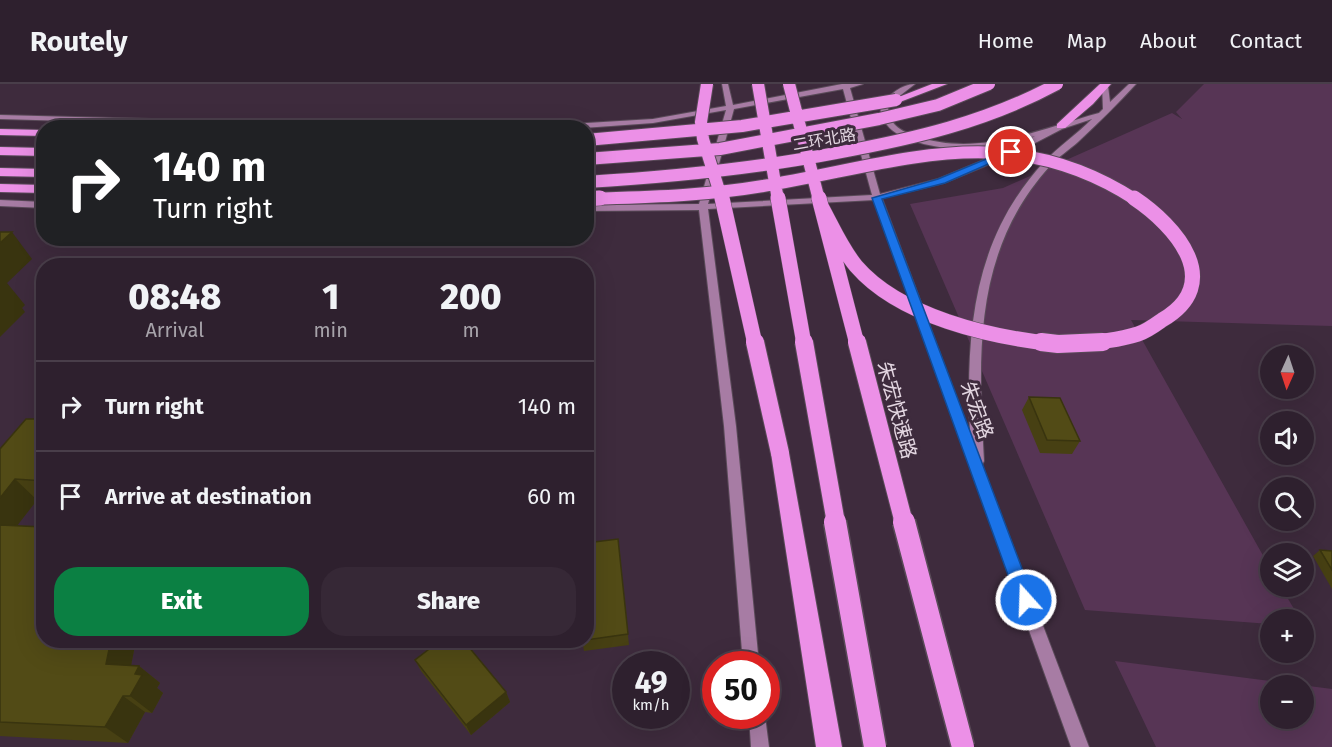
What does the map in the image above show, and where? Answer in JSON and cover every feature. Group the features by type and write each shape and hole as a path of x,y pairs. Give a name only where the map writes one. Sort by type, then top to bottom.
{"highway":[{"path":"707,84 701,122 704,139 728,223 780,453 829,747"},
{"path":"758,84 875,747"},
{"name":"朱宏快速路","path":"789,84 963,747"},
{"path":"594,140 661,136 819,117 896,100 942,84"},
{"name":"二环北路","path":"594,158 720,149 918,110 938,105 988,84"},
{"name":"二环北路","path":"594,181 725,171 903,141 1015,106 1057,84"},
{"path":"1061,126 1105,85"},
{"path":"0,132 36,133"},
{"path":"0,151 36,152"},
{"path":"594,199 736,190 905,158 952,152 999,152 1025,156 1095,178 1137,200 1155,213 1183,244 1191,261 1193,278 1190,295 1162,323 1111,341 1078,344 1043,343 983,333 938,319 882,289 862,272 848,255 821,206"},
{"path":"0,172 36,173"},
{"path":"0,188 36,189"}],"main road":[{"path":"725,84 730,109 703,207 730,426 750,651"},
{"path":"912,84 893,96 884,105 883,113 892,128 901,134 928,143 950,147 972,146 1061,126 1104,111"},
{"path":"979,474 974,390 975,327 986,270 1002,226 1017,201 1046,164 1133,84"},
{"path":"594,125 652,121 730,109 851,85"},
{"name":"朱宏路","path":"851,85 877,198 1080,747"},
{"path":"1104,111 1105,85"},
{"path":"0,117 115,120"},
{"path":"594,208 703,207 877,198 941,181 1011,152 1061,126"},
{"path":"0,203 36,205"},
{"path":"758,729 760,747"}],"shaded area":[{"path":"1204,84 1332,84 1332,326 1131,320 1260,550 1260,597 1287,597 1294,609 1260,609 1260,623 1085,610 910,204 1003,188 1172,113 1182,119 1176,112"},
{"path":"1115,661 1260,680 1260,729 1314,729 1314,687 1332,689 1332,747 1156,747"}],"building":[{"path":"0,232 12,232 0,243"},
{"path":"1029,397 1060,398 1080,441 1047,440"},
{"path":"26,419 36,419 36,480 15,479 0,498 0,449"},
{"path":"0,525 36,527 36,648 109,648 106,664 139,666 135,674 142,675 130,696 123,696 105,727 0,722"},
{"path":"618,539 628,634 594,639 594,542"},
{"path":"1320,550 1332,551 1332,570"},
{"path":"431,648 470,648 506,692 466,725 415,660"}],"route":[{"path":"1011,152 941,181 877,198 1026,600"}]}
